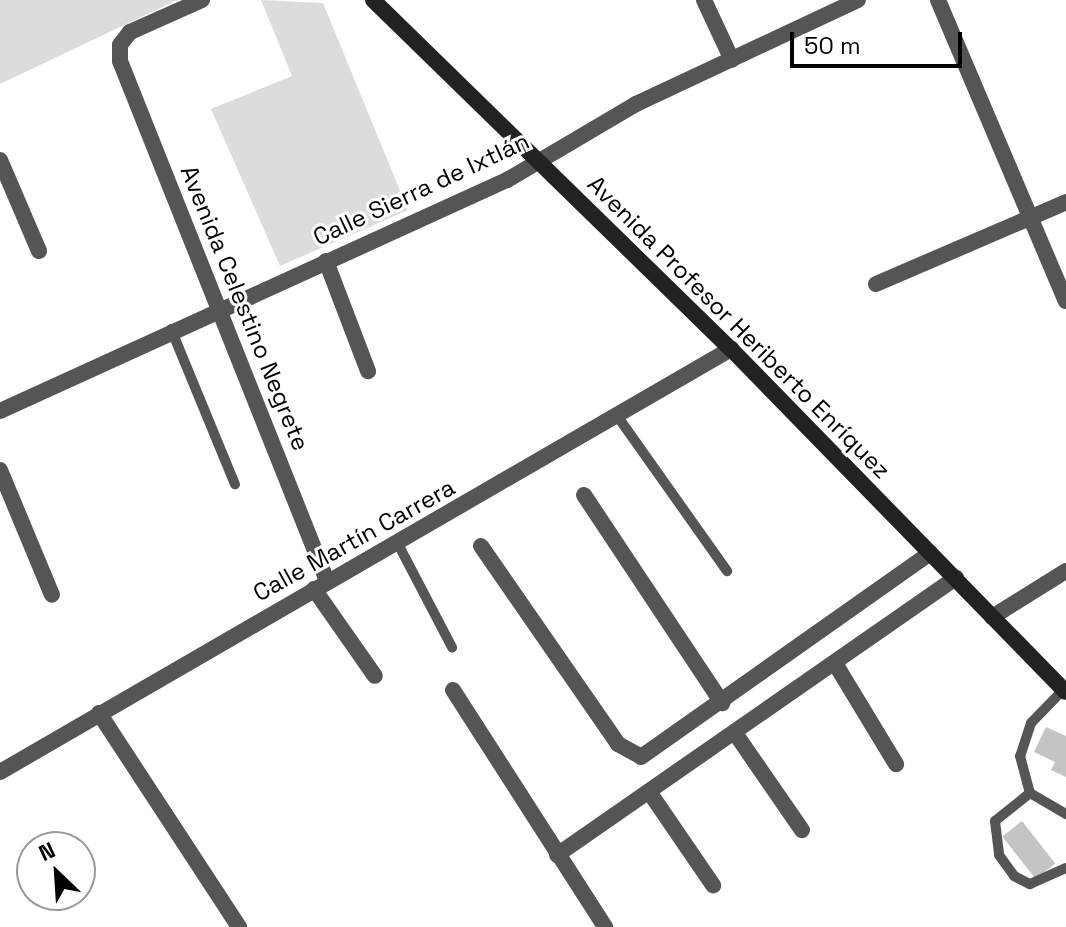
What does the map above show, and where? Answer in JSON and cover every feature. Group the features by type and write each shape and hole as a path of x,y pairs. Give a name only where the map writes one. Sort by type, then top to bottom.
{"main road":[{"name":"Avenida Profesor Heriberto Enríquez","path":"373,0 731,349 1065,691"}],"street":[{"name":"Avenida Celestino Negrete","path":"202,0 130,32 119,53 220,307 320,585 375,676"},
{"path":"704,0 732,60"},
{"name":"Calle Sierra de Ixtlán","path":"0,411 171,329 326,261 539,161 636,104 858,0"},
{"path":"938,0 1066,301"},
{"path":"0,160 39,251"},
{"path":"876,284 1066,202"},
{"path":"326,261 368,371"},
{"name":"Calle Martín Carrera","path":"0,772 731,349"},
{"path":"0,470 52,595"},
{"path":"584,495 722,703"},
{"path":"481,546 629,753 650,753 930,553"},
{"path":"992,617 1066,571"},
{"path":"557,855 836,665 956,578"},
{"path":"836,665 896,764"},
{"path":"453,690 605,927"},
{"path":"99,713 239,927"},
{"path":"735,733 802,830"},
{"path":"650,793 713,885"}],"lane":[{"path":"171,329 235,484"},
{"path":"618,417 727,571"},
{"path":"397,542 452,647"},
{"path":"1065,691 1031,723 1021,744 1023,777 1030,793 1066,814"},
{"path":"1030,793 995,821 993,835 999,855 1014,876 1030,884 1066,868"}],"shaded area":[{"path":"0,0 177,0 0,84"},
{"path":"261,0 323,3 408,210 280,266 211,109 292,76"}],"building":[{"path":"1046,727 1066,736 1066,777 1051,770 1055,762 1034,752"},
{"path":"1022,821 1055,864 1036,879 1002,836"}]}
